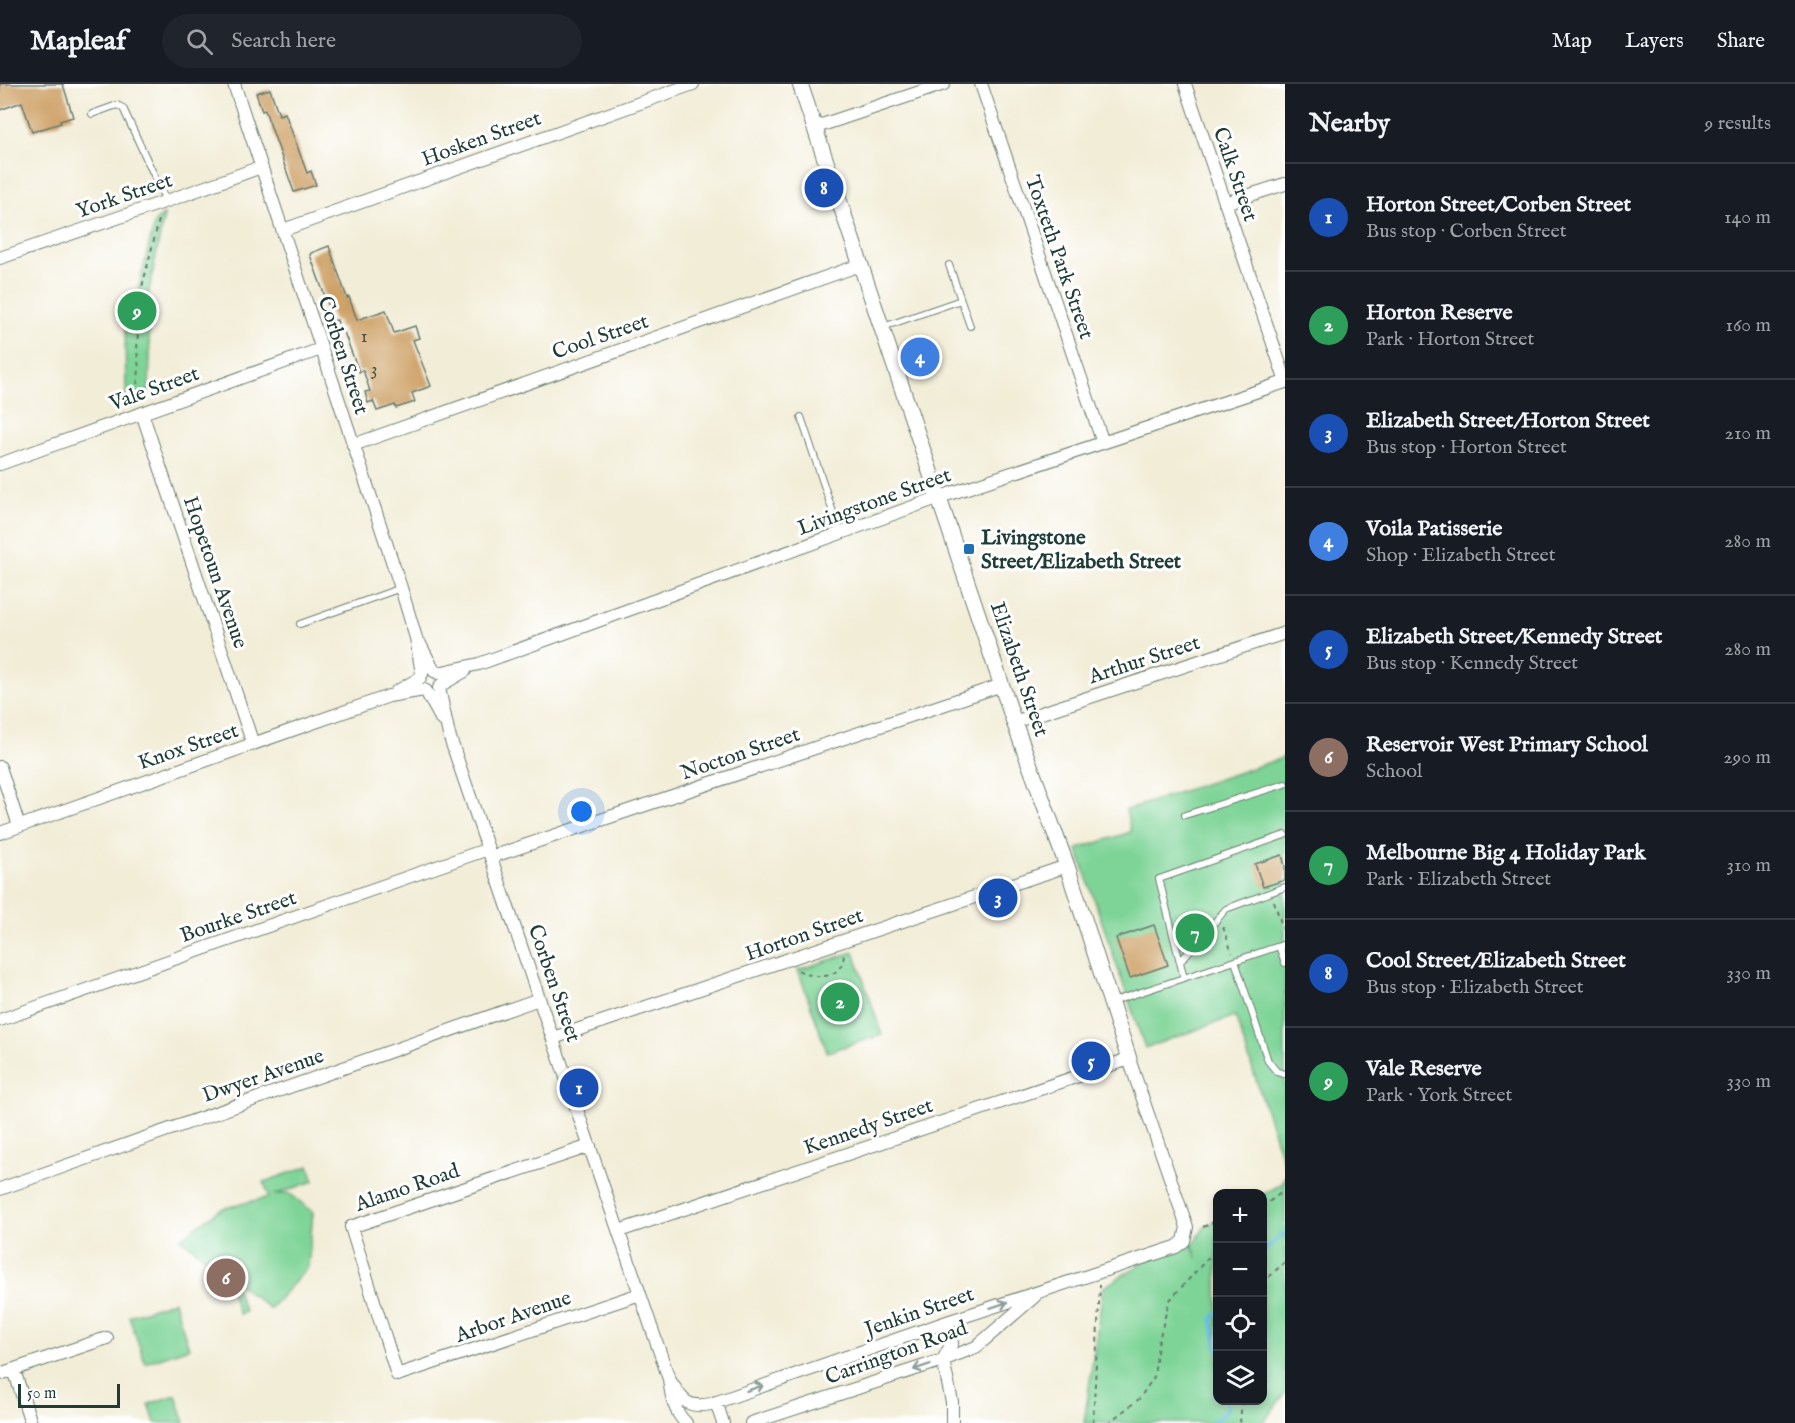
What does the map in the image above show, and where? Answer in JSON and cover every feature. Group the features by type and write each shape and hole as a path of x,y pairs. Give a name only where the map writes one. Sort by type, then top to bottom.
{"street":[{"name":"Corben Street","path":"234,84 430,681 669,1379"},
{"name":"Hosken Street","path":"283,230 693,84"},
{"name":"Elizabeth Street","path":"800,84 1014,723 1066,866 1187,1227 1187,1234"},
{"path":"816,127 944,84"},
{"name":"Toxteth Park Street","path":"981,84 1103,443"},
{"name":"Calk Street","path":"1185,84 1285,381"},
{"name":"York Street","path":"0,258 261,167"},
{"path":"1225,203 1285,184"},
{"name":"Cool Street","path":"353,445 860,265"},
{"name":"Vale Street","path":"0,464 321,349"},
{"name":"Livingstone Street","path":"430,681 940,497 1285,381"},
{"name":"Hopetoun Avenue","path":"136,415 253,744"},
{"name":"Arthur Street","path":"1014,723 1285,633"},
{"name":"Knox Street","path":"0,833 430,681"},
{"name":"Nocton Street","path":"490,853 1002,685"},
{"path":"0,767 19,826"},
{"name":"Bourke Street","path":"0,1020 490,853"},
{"name":"Horton Street","path":"553,1038 1066,866"},
{"name":"Dwyer Avenue","path":"0,1189 539,999"},
{"name":"Kennedy Street","path":"619,1231 1129,1059"},
{"name":"Alamo Road","path":"397,1375 351,1227 590,1146"},
{"name":"Jenkin Street","path":"713,1403 1100,1270 1176,1247 1184,1241 1187,1234"},
{"name":"Carrington Road","path":"751,1423 976,1347 1040,1292"},
{"name":"Arbor Avenue","path":"397,1375 640,1294"},
{"path":"946,1322 952,1343 943,1360 952,1402 952,1423"},
{"path":"0,1374 107,1338"},
{"path":"14,1370 31,1423"},
{"path":"669,1379 689,1404 697,1406 713,1403"},
{"path":"669,1379 671,1396 681,1419 688,1423 713,1403"},
{"path":"713,1403 723,1423"}],"lane":[{"path":"92,114 117,105 123,108 164,202"},
{"path":"949,265 970,326"},
{"path":"882,327 962,300"},
{"path":"801,417 840,533"},
{"path":"300,624 401,588"},
{"path":"1185,815 1285,784"},
{"path":"1184,978 1159,879 1285,835"},
{"path":"1180,962 1232,905 1285,887"},
{"path":"1111,1002 1282,945 1285,963"},
{"path":"1235,961 1268,1061 1277,1072 1285,1074"}],"path":[{"path":"136,415 140,295 164,202"},
{"path":"1271,892 1285,936"},
{"path":"1220,916 1235,961"},
{"path":"798,970 808,976 827,976 842,966 844,955"},
{"path":"1267,1203 1285,1190"},
{"path":"1203,1227 1213,1222"},
{"path":"1108,1423 1139,1399 1154,1377 1158,1344 1169,1301 1213,1253"},
{"path":"1267,1279 1285,1262"},
{"path":"1093,1423 1100,1270"},
{"path":"1240,1423 1242,1405"}],"green space":[{"path":"164,215 147,301 150,354 149,391 126,401 125,321 129,298 136,299 155,221"},
{"path":"1285,757 1285,1167 1235,1016 1145,1048 1077,849 1131,832 1126,810"},
{"path":"854,952 882,1035 827,1052 798,970"},
{"path":"309,1166 314,1181 274,1195 289,1193 313,1212 308,1267 270,1309 233,1280 245,1312 239,1314 223,1272 181,1238 221,1209 269,1197 264,1182"},
{"path":"1285,1176 1285,1393 1263,1423 1084,1423 1103,1288 1187,1234 1197,1258 1193,1245 1205,1226 1213,1222 1213,1405 1267,1405 1267,1192 1280,1185"},
{"path":"174,1301 189,1348 145,1363 129,1316"},
{"path":"176,1395 185,1423 155,1423 149,1404"}],"building":[{"path":"0,84 63,84 73,117 32,132 22,102 0,110"},
{"path":"270,89 279,115 285,113 307,173 311,171 316,185 294,192 265,110 262,111 256,93"},
{"path":"329,246 357,320 386,310 394,333 415,326 419,338 413,340 431,386 412,393 415,402 377,411 373,401 368,403 365,392 370,391 363,370 359,372 342,327 339,328 337,320 334,321 310,255"},
{"path":"1282,855 1285,880 1263,887 1255,864"},
{"path":"1154,925 1168,965 1130,978 1116,938"}],"waterway":[{"path":"1267,1248 1285,1232"},
{"path":"1213,1318 1213,1324"},
{"path":"1212,1423 1227,1411 1226,1405"}],"place":[{"name":"Cool Street/Elizabeth Street","path":"824,188"},
{"name":"Vale Reserve","path":"137,311"},
{"name":"Voila Patisserie","path":"920,357"},
{"name":"Livingstone Street/Elizabeth Street","path":"969,549"},
{"name":"Elizabeth Street/Horton Street","path":"998,898"},
{"name":"Melbourne Big 4 Holiday Park","path":"1195,933"},
{"name":"Horton Reserve","path":"840,1002"},
{"name":"Elizabeth Street/Kennedy Street","path":"1091,1061"},
{"name":"Horton Street/Corben Street","path":"579,1088"},
{"name":"Reservoir West Primary School","path":"226,1278"}]}
